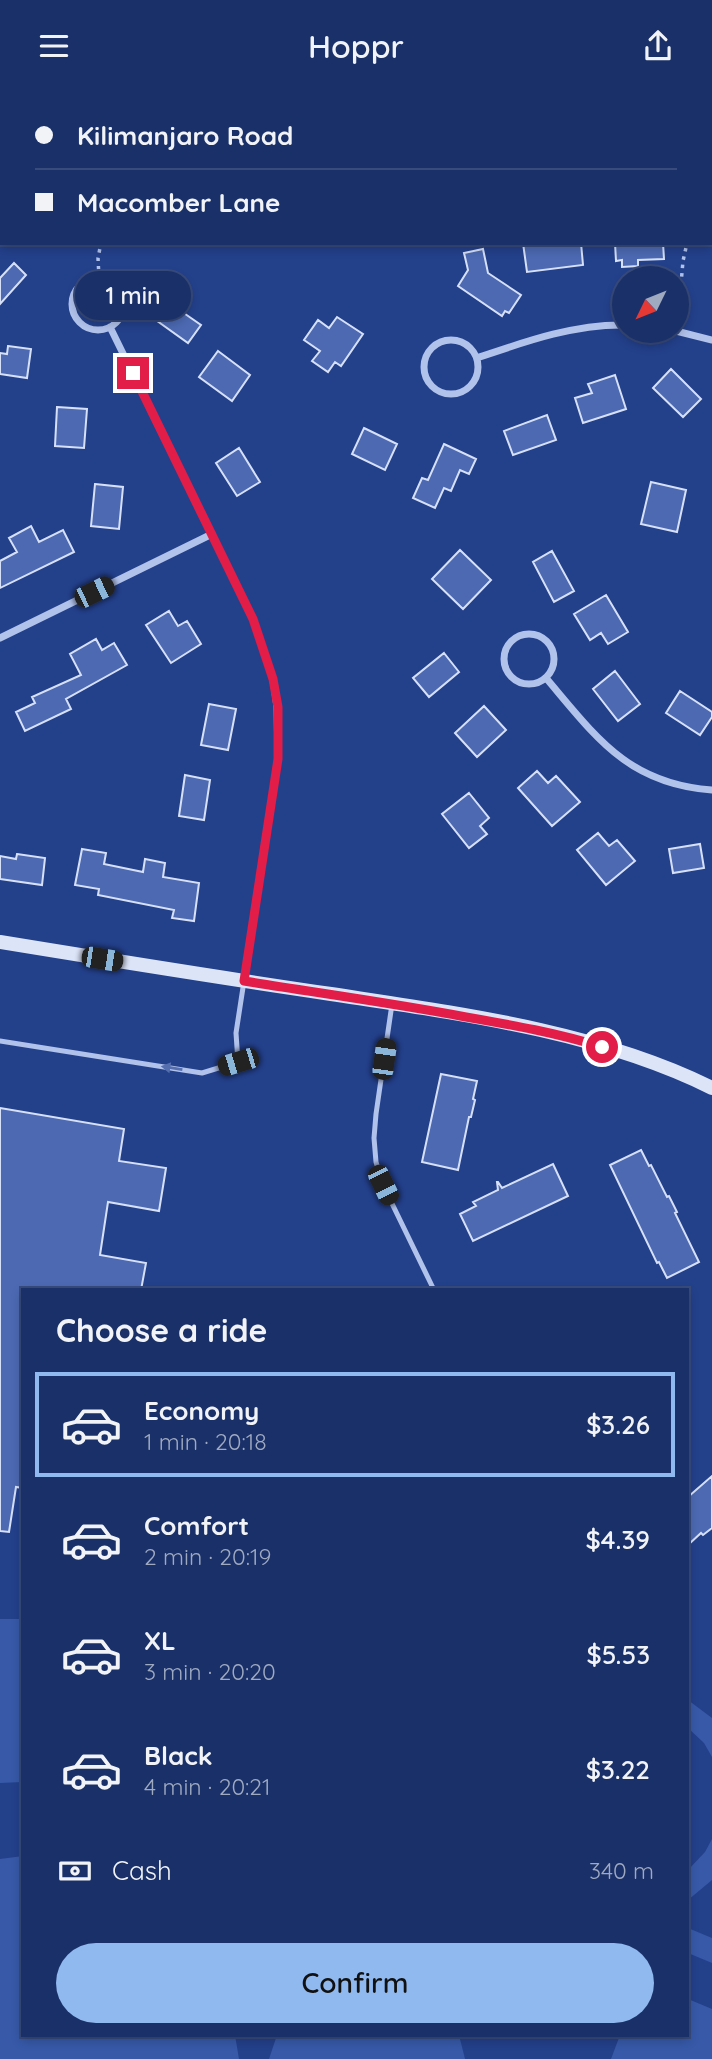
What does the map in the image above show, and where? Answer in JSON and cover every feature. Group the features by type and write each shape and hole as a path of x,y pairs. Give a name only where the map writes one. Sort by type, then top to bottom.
{"street":[{"path":"99,278 110,281 123,296 124,309 119,319 110,327 94,330 85,327 76,318 72,307 74,296 79,287 89,280 99,278"},
{"path":"477,358 520,343 588,327 612,326"},
{"path":"110,327 257,630 273,679 278,707 278,759 244,981"},
{"path":"690,334 712,340"},
{"path":"454,340 464,343 477,358 478,375 465,391 445,394 428,382 424,368 426,358 432,348 442,342 454,340"},
{"path":"0,638 212,534"},
{"path":"530,633 541,636 551,646 554,663 546,678 531,684 513,679 503,660 508,644 514,638 530,633"},
{"path":"546,678 599,740 622,760 671,783 712,790"},
{"path":"0,942 500,1023 581,1040 645,1060 712,1088"}],"lane":[{"path":"0,1041 202,1073 238,1062 236,1033 244,981"},
{"path":"392,1004 376,1114 376,1162 383,1185 433,1288"}],"path":[{"path":"99,278 101,245"},
{"path":"683,266 687,245"}],"shaded area":[{"path":"0,1619 21,1619 21,1782 0,1783"},
{"path":"689,1701 712,1718 712,1757 704,1743 689,1729"},
{"path":"712,1839 712,1880 689,1899 689,1869 705,1852"},
{"path":"21,1856 21,2037 235,2037 239,2059 0,2059 0,1859"},
{"path":"689,1928 712,1938 712,1963 689,1953"},
{"path":"689,1999 712,2009 712,2059 611,2059 619,2037 689,2037"},
{"path":"276,2037 460,2037 465,2059 269,2059"}],"building":[{"path":"523,245 581,245 583,265 527,272"},
{"path":"615,245 663,245 664,259 638,260 638,266 622,266 622,260 616,261"},
{"path":"483,249 488,273 521,295 509,313 505,311 502,316 458,286 468,270 464,253"},
{"path":"14,263 26,275 0,304 0,278"},
{"path":"165,300 201,325 188,343 153,318"},
{"path":"337,317 363,334 341,366 335,362 328,372 312,361 320,351 304,340 318,320 329,328"},
{"path":"8,346 31,349 27,378 0,374 0,353 7,354"},
{"path":"218,351 250,375 232,401 199,377"},
{"path":"671,369 701,399 683,417 653,388"},
{"path":"615,375 626,409 583,423 575,398 592,393 588,384"},
{"path":"57,407 87,409 84,448 55,446"},
{"path":"547,415 556,440 513,455 504,431"},
{"path":"364,428 397,444 385,470 352,454"},
{"path":"444,444 476,459 469,474 460,470 451,491 444,488 435,508 413,498 422,478 428,480"},
{"path":"239,448 260,482 237,496 216,463"},
{"path":"651,482 686,490 677,532 641,524"},
{"path":"95,484 123,487 119,529 91,526"},
{"path":"31,526 39,542 63,530 74,552 0,588 0,561 17,552 9,538"},
{"path":"460,550 491,580 463,609 432,579"},
{"path":"552,551 574,591 554,602 533,562"},
{"path":"606,595 628,632 608,644 601,633 590,640 574,614"},
{"path":"169,611 178,626 187,621 201,644 171,663 146,625"},
{"path":"96,639 102,650 114,643 127,665 66,699 71,709 25,731 16,712 35,703 32,697 81,675 70,654"},
{"path":"444,653 459,672 429,697 413,678"},
{"path":"615,671 640,704 618,721 593,689"},
{"path":"680,691 712,712 712,717 700,735 666,713"},
{"path":"209,704 236,709 228,750 201,745"},
{"path":"484,706 506,730 477,757 455,733"},
{"path":"537,771 548,783 556,776 580,802 552,826 518,788"},
{"path":"185,775 210,780 204,820 179,816"},
{"path":"469,793 489,818 480,826 487,834 469,848 442,814"},
{"path":"598,833 609,846 617,840 635,861 606,885 577,850"},
{"path":"700,844 704,868 673,873 669,849"},
{"path":"82,849 106,853 104,864 143,872 145,859 165,863 163,877 199,883 194,921 172,918 174,910 98,895 99,889 75,885"},
{"path":"17,854 45,858 42,885 0,879 0,856 16,859"},
{"path":"441,1074 477,1081 458,1170 422,1162"},
{"path":"0,1108 124,1129 119,1161 166,1168 159,1211 108,1202 100,1255 146,1263 141,1288 21,1288 21,1488 16,1487 9,1532 0,1531"},
{"path":"641,1150 667,1197 669,1196 699,1262 667,1278 659,1262 657,1263 610,1165"},
{"path":"553,1164 568,1196 473,1241 460,1214 476,1206 473,1202 498,1190 497,1182 502,1188"},
{"path":"712,1476 712,1528 703,1535 701,1533 689,1544 689,1496"}],"route":[{"path":"133,373 253,619 273,679 278,707 278,759 244,981 500,1023 602,1047"}]}
